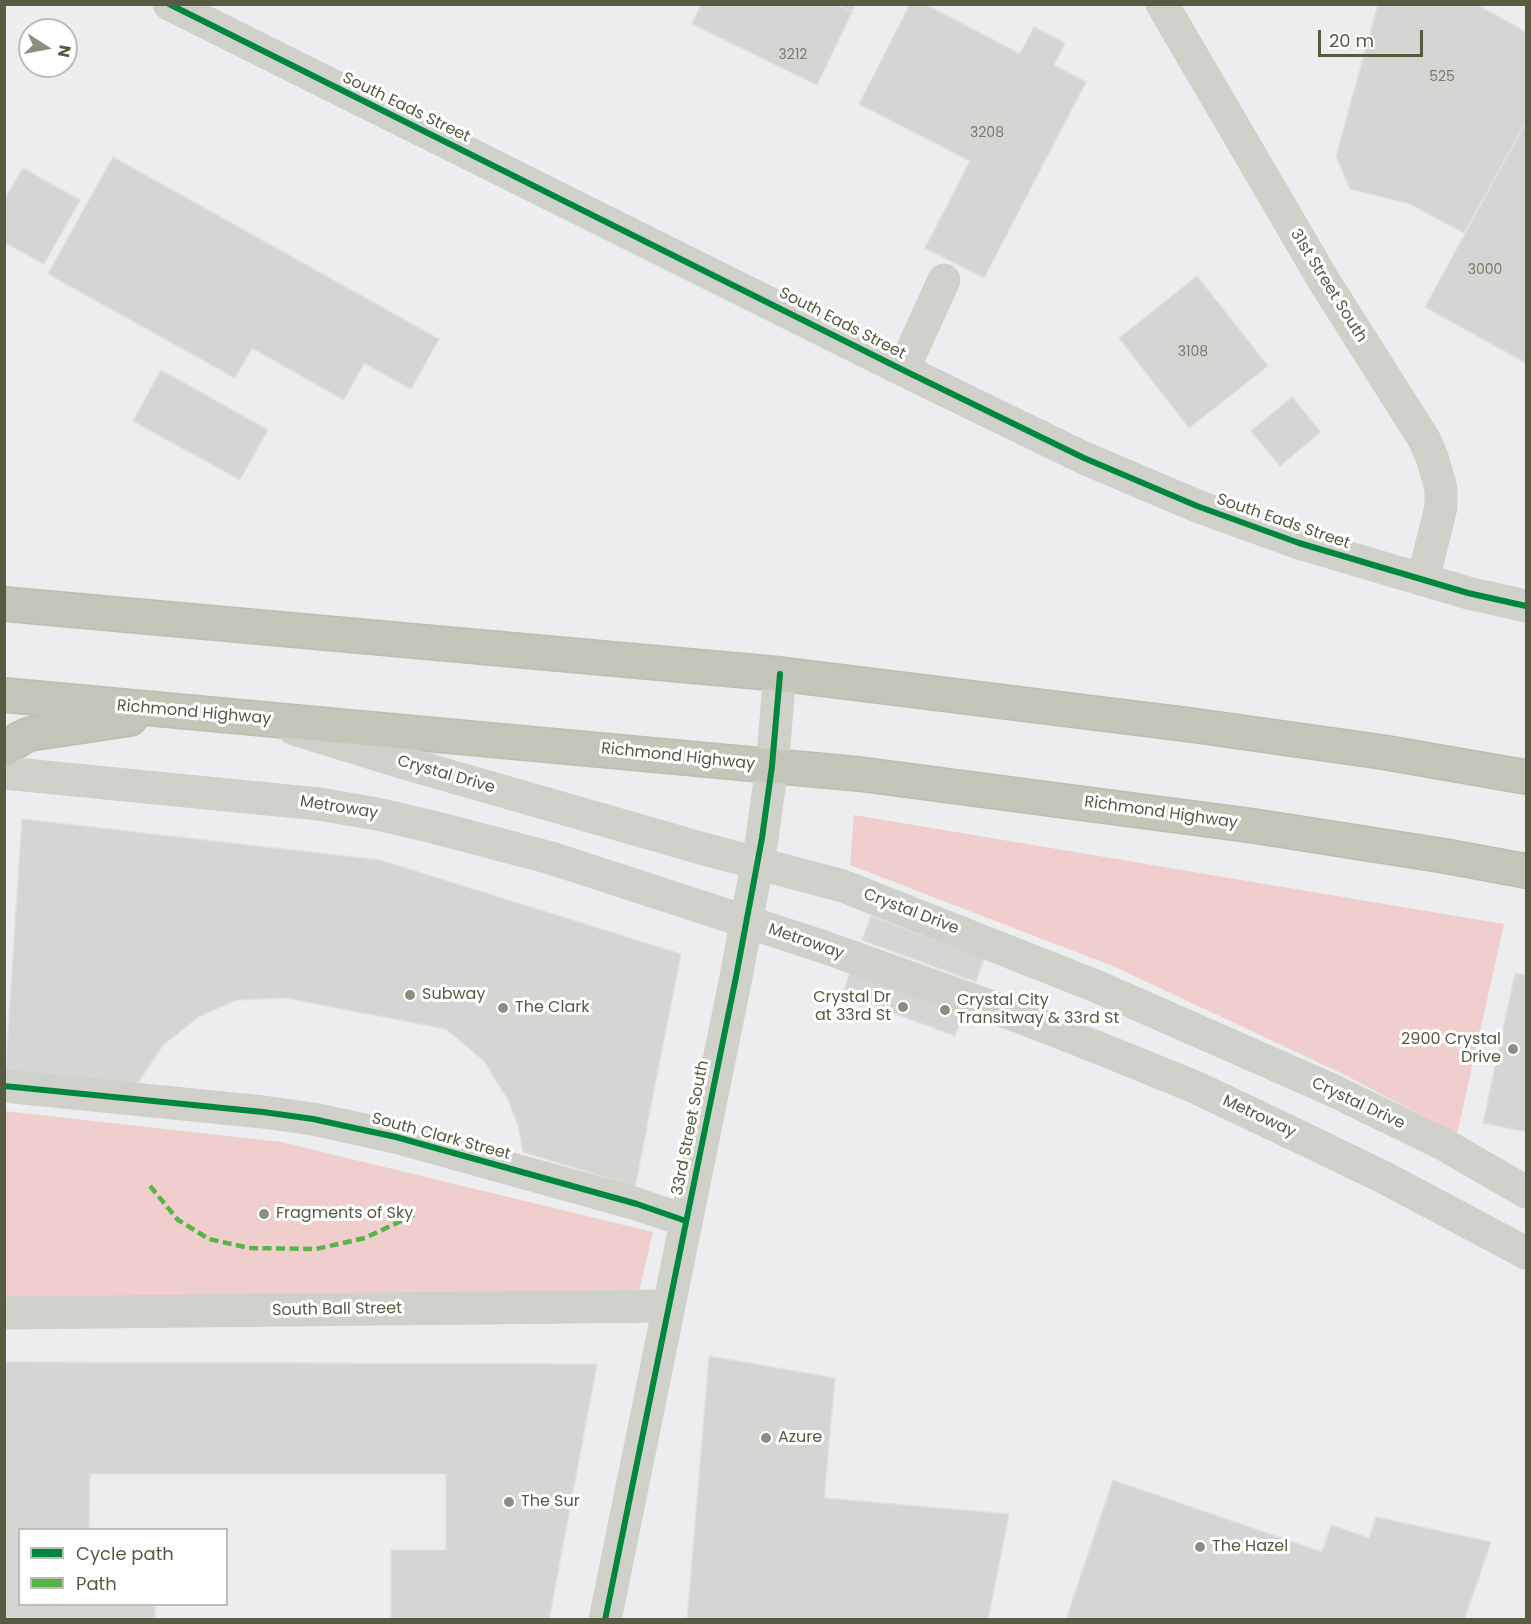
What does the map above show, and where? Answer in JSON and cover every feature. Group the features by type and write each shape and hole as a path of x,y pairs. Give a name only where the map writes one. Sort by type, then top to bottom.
{"highway":[{"path":"4,603 780,674 1202,726 1382,752 1527,777"},
{"name":"Richmond Highway","path":"4,695 720,759 859,774 1232,822 1527,871"},
{"path":"4,750 30,734 182,711"}],"street":[{"name":"South Eads Street","path":"169,4 1074,454 1197,506 1309,546 1468,593 1527,606"},
{"name":"31st Street South","path":"1162,4 1318,271 1424,440 1432,457 1438,473 1441,507 1424,580"},
{"path":"903,370 944,280"},
{"name":"33rd Street South","path":"605,1620 746,921 772,766 780,674"},
{"name":"Crystal Drive","path":"264,719 400,762 756,864 843,886 1098,987 1332,1090 1443,1144 1527,1192"},
{"name":"Metroway","path":"4,773 267,798 377,814 541,856 746,921 1020,1017 1195,1087 1385,1178 1527,1253"},
{"name":"South Clark Street","path":"4,1086 313,1119 407,1141 637,1204 686,1221"},
{"name":"South Ball Street","path":"4,1313 669,1306"}],"shaded area":[{"path":"854,815 1504,924 1457,1134 1341,1073 1115,967 850,865"},
{"path":"5,1111 281,1142 653,1232 638,1296 5,1297"}],"building":[{"path":"701,4 836,4 852,12 817,85 692,24"},
{"path":"836,4 855,4 852,12"},
{"path":"910,4 925,4 1020,54 1034,27 1065,43 1054,65 1086,82 984,278 925,248 970,161 859,104"},
{"path":"1378,4 1476,4 1526,32 1526,122 1464,233 1410,204 1350,189 1336,156"},
{"path":"1526,122 1526,363 1425,307"},
{"path":"113,157 439,339 411,389 364,363 344,400 252,348 235,378 48,274"},
{"path":"23,168 80,200 44,264 4,242 4,200"},
{"path":"1197,276 1268,366 1189,428 1119,338"},
{"path":"161,370 268,430 240,480 133,421"},
{"path":"1292,397 1321,432 1280,466 1251,431"},
{"name":"The Clark","path":"22,819 380,860 681,954 635,1187 523,1152 518,1125 507,1098 484,1061 446,1029 285,998 237,1000 200,1016 163,1045 134,1089 5,1077"},
{"path":"871,916 984,958 976,982 862,940"},
{"path":"851,970 964,1012 955,1036 842,994"},
{"name":"2900 Crystal Drive","path":"1515,973 1526,975 1526,1132 1483,1123"},
{"name":"Azure","path":"709,1356 835,1378 824,1498 1009,1514 988,1620 687,1620"},
{"name":"The Sur","path":"4,1362 597,1364 549,1620 391,1620 391,1550 446,1550 446,1474 90,1474 89,1528 18,1528 18,1606 155,1606 155,1620 4,1620"},
{"name":"The Hazel","path":"1113,1480 1322,1552 1331,1525 1369,1538 1376,1517 1491,1542 1464,1620 1066,1620"}],"marked path":[{"path":"150,1186 178,1220 209,1239 249,1248 316,1249 365,1238 416,1214"}],"cycle path":[{"path":"169,4 1084,458 1197,506 1299,543 1468,593 1526,606"},
{"path":"605,1620 736,977 762,838 772,766 780,674"},
{"path":"4,1086 313,1119 396,1137 637,1204 686,1221"}],"place":[{"name":"Subway","path":"410,995"},
{"name":"Crystal Dr at 33rd St","path":"903,1007"},
{"name":"The Clark","path":"503,1008"},
{"name":"Crystal City Transitway & 33rd St","path":"945,1010"},
{"name":"2900 Crystal Drive","path":"1513,1049"},
{"name":"Fragments of Sky","path":"264,1214"},
{"name":"Azure","path":"766,1438"},
{"name":"The Sur","path":"509,1502"},
{"name":"The Hazel","path":"1200,1547"}]}
